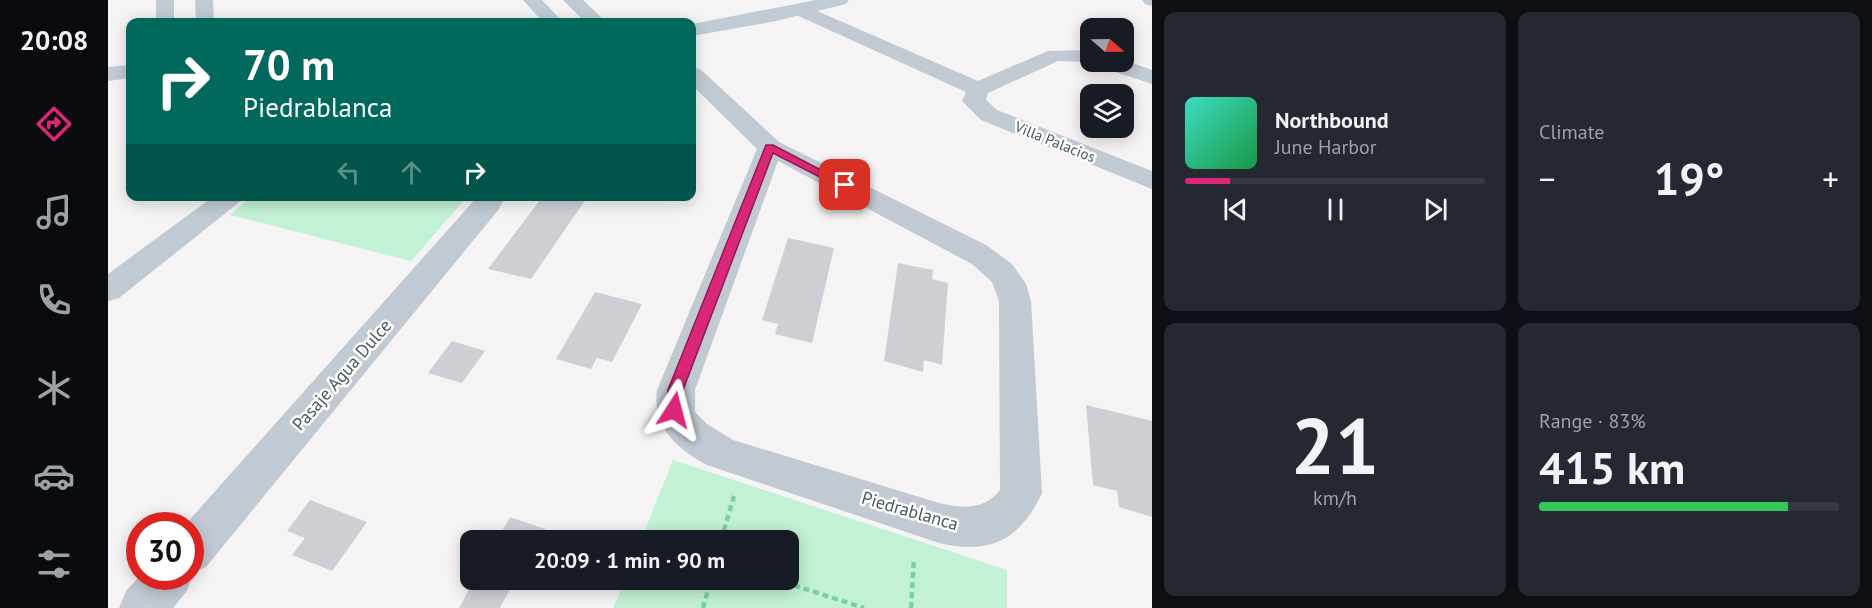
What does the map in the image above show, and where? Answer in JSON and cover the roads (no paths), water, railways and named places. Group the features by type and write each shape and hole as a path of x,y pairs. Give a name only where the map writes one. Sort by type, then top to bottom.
{"street":[{"path":"165,0 165,18"},
{"path":"204,0 205,18"},
{"path":"532,0 549,18"},
{"path":"572,0 592,18"},
{"path":"696,29 840,0"},
{"path":"812,5 847,32 880,43 978,89 1055,55 1080,56"},
{"name":"Piedrablanca","path":"696,66 713,90 753,134 770,147 975,252 1002,271 1012,285 1015,301 1021,493 1015,506 1005,516 991,524 973,527 953,526 721,453 696,441 678,421 674,410 676,390 770,147"},
{"path":"1134,71 1152,77"},
{"path":"108,74 126,72"},
{"name":"Villa Palacios","path":"978,89 974,94 974,101 988,115 1152,181"},
{"path":"108,290 226,201"},
{"name":"Pasaje Agua Dulce","path":"204,536 490,201"},
{"path":"143,608 158,590"}]}
